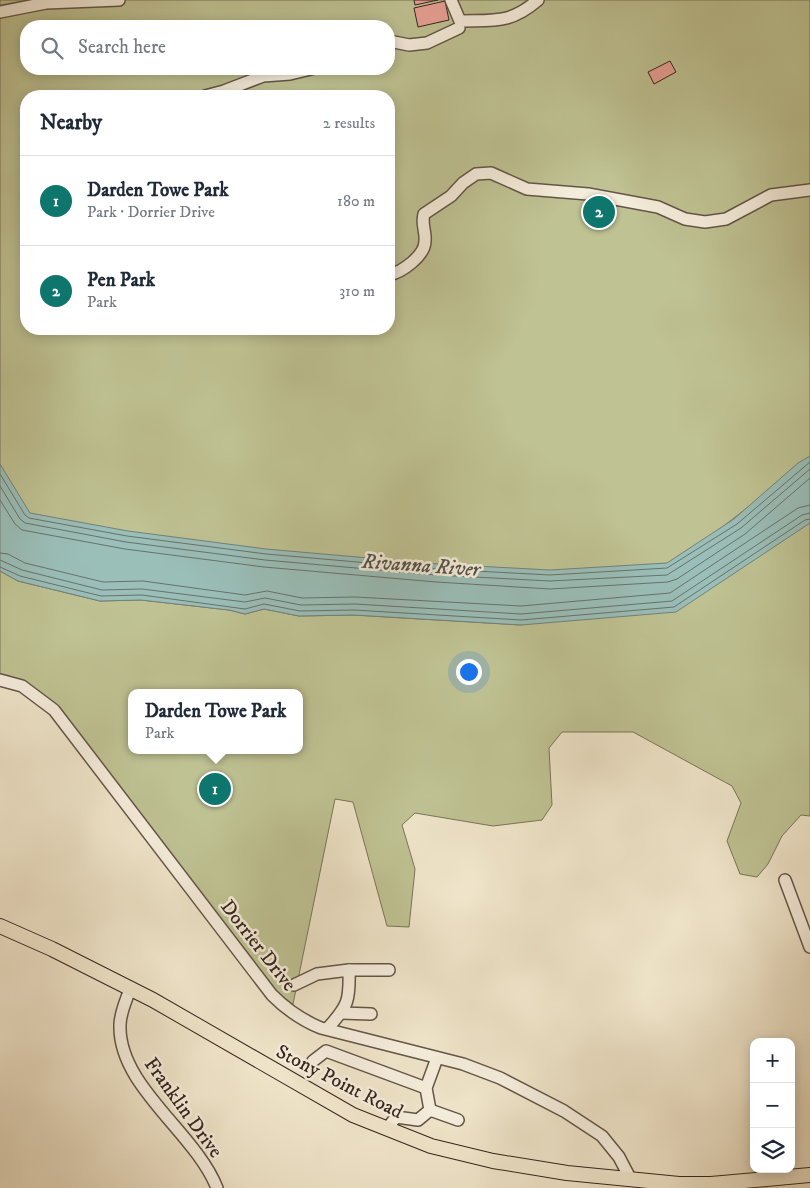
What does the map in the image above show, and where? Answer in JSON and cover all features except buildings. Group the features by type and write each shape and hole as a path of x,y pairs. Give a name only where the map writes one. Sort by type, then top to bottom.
{"main road":[{"name":"Stony Point Road","path":"0,926 52,949 130,989 316,1095 386,1129 431,1146 493,1161 631,1180 679,1184 740,1185 810,1175"}],"street":[{"path":"0,12 46,3 119,0"},
{"path":"451,0 460,21 469,21 502,20 522,13 538,0"},
{"path":"395,42 409,45 427,43 459,28"},
{"path":"226,90 263,76 276,75"},
{"path":"395,274 421,252 426,242 421,223 424,214 451,196 463,183 476,174 491,173 527,189 588,194 658,207 685,218 705,222 726,219 771,194 810,190"},
{"name":"Dorrier Drive","path":"0,680 22,686 54,710 272,995 297,1017 327,1030 463,1064 500,1078 587,1124 612,1146 631,1180"},
{"path":"785,880 810,947"},
{"path":"327,1030 341,1013 350,996 349,970"},
{"path":"294,985 317,974 349,970 389,970"},
{"name":"Franklin Drive","path":"130,989 120,1024 120,1037 129,1066 154,1101 193,1148 217,1188"},
{"path":"341,1013 371,1014"},
{"path":"313,1061 326,1052 426,1088"},
{"path":"430,1110 426,1088 437,1058"},
{"path":"386,1129 396,1118 418,1120 430,1110"},
{"path":"430,1110 458,1120"}],"green space":[{"path":"0,0 810,0 810,459 676,563 567,571 445,571 69,541 0,509"},
{"path":"810,523 810,816 801,815 782,836 768,864 757,877 740,874 727,841 741,803 732,786 633,732 562,732 549,748 552,805 542,820 493,826 415,813 402,825 415,869 409,927 387,926 353,802 335,799 293,1004 270,996 70,730 26,690 0,683 0,571 18,581 100,601 141,600 229,610 245,614 264,609 299,616 354,615 521,625"}],"water":[{"name":"Rivanna River","path":"810,456 810,523 676,612 521,625 354,615 299,616 264,609 245,614 229,610 141,600 100,601 18,581 0,571 0,464 30,513 128,531 266,549 437,564 550,570 667,563 734,519 798,463"}],"place":[{"name":"Pen Park","path":"599,212"},
{"name":"Darden Towe Park","path":"215,789"}]}
